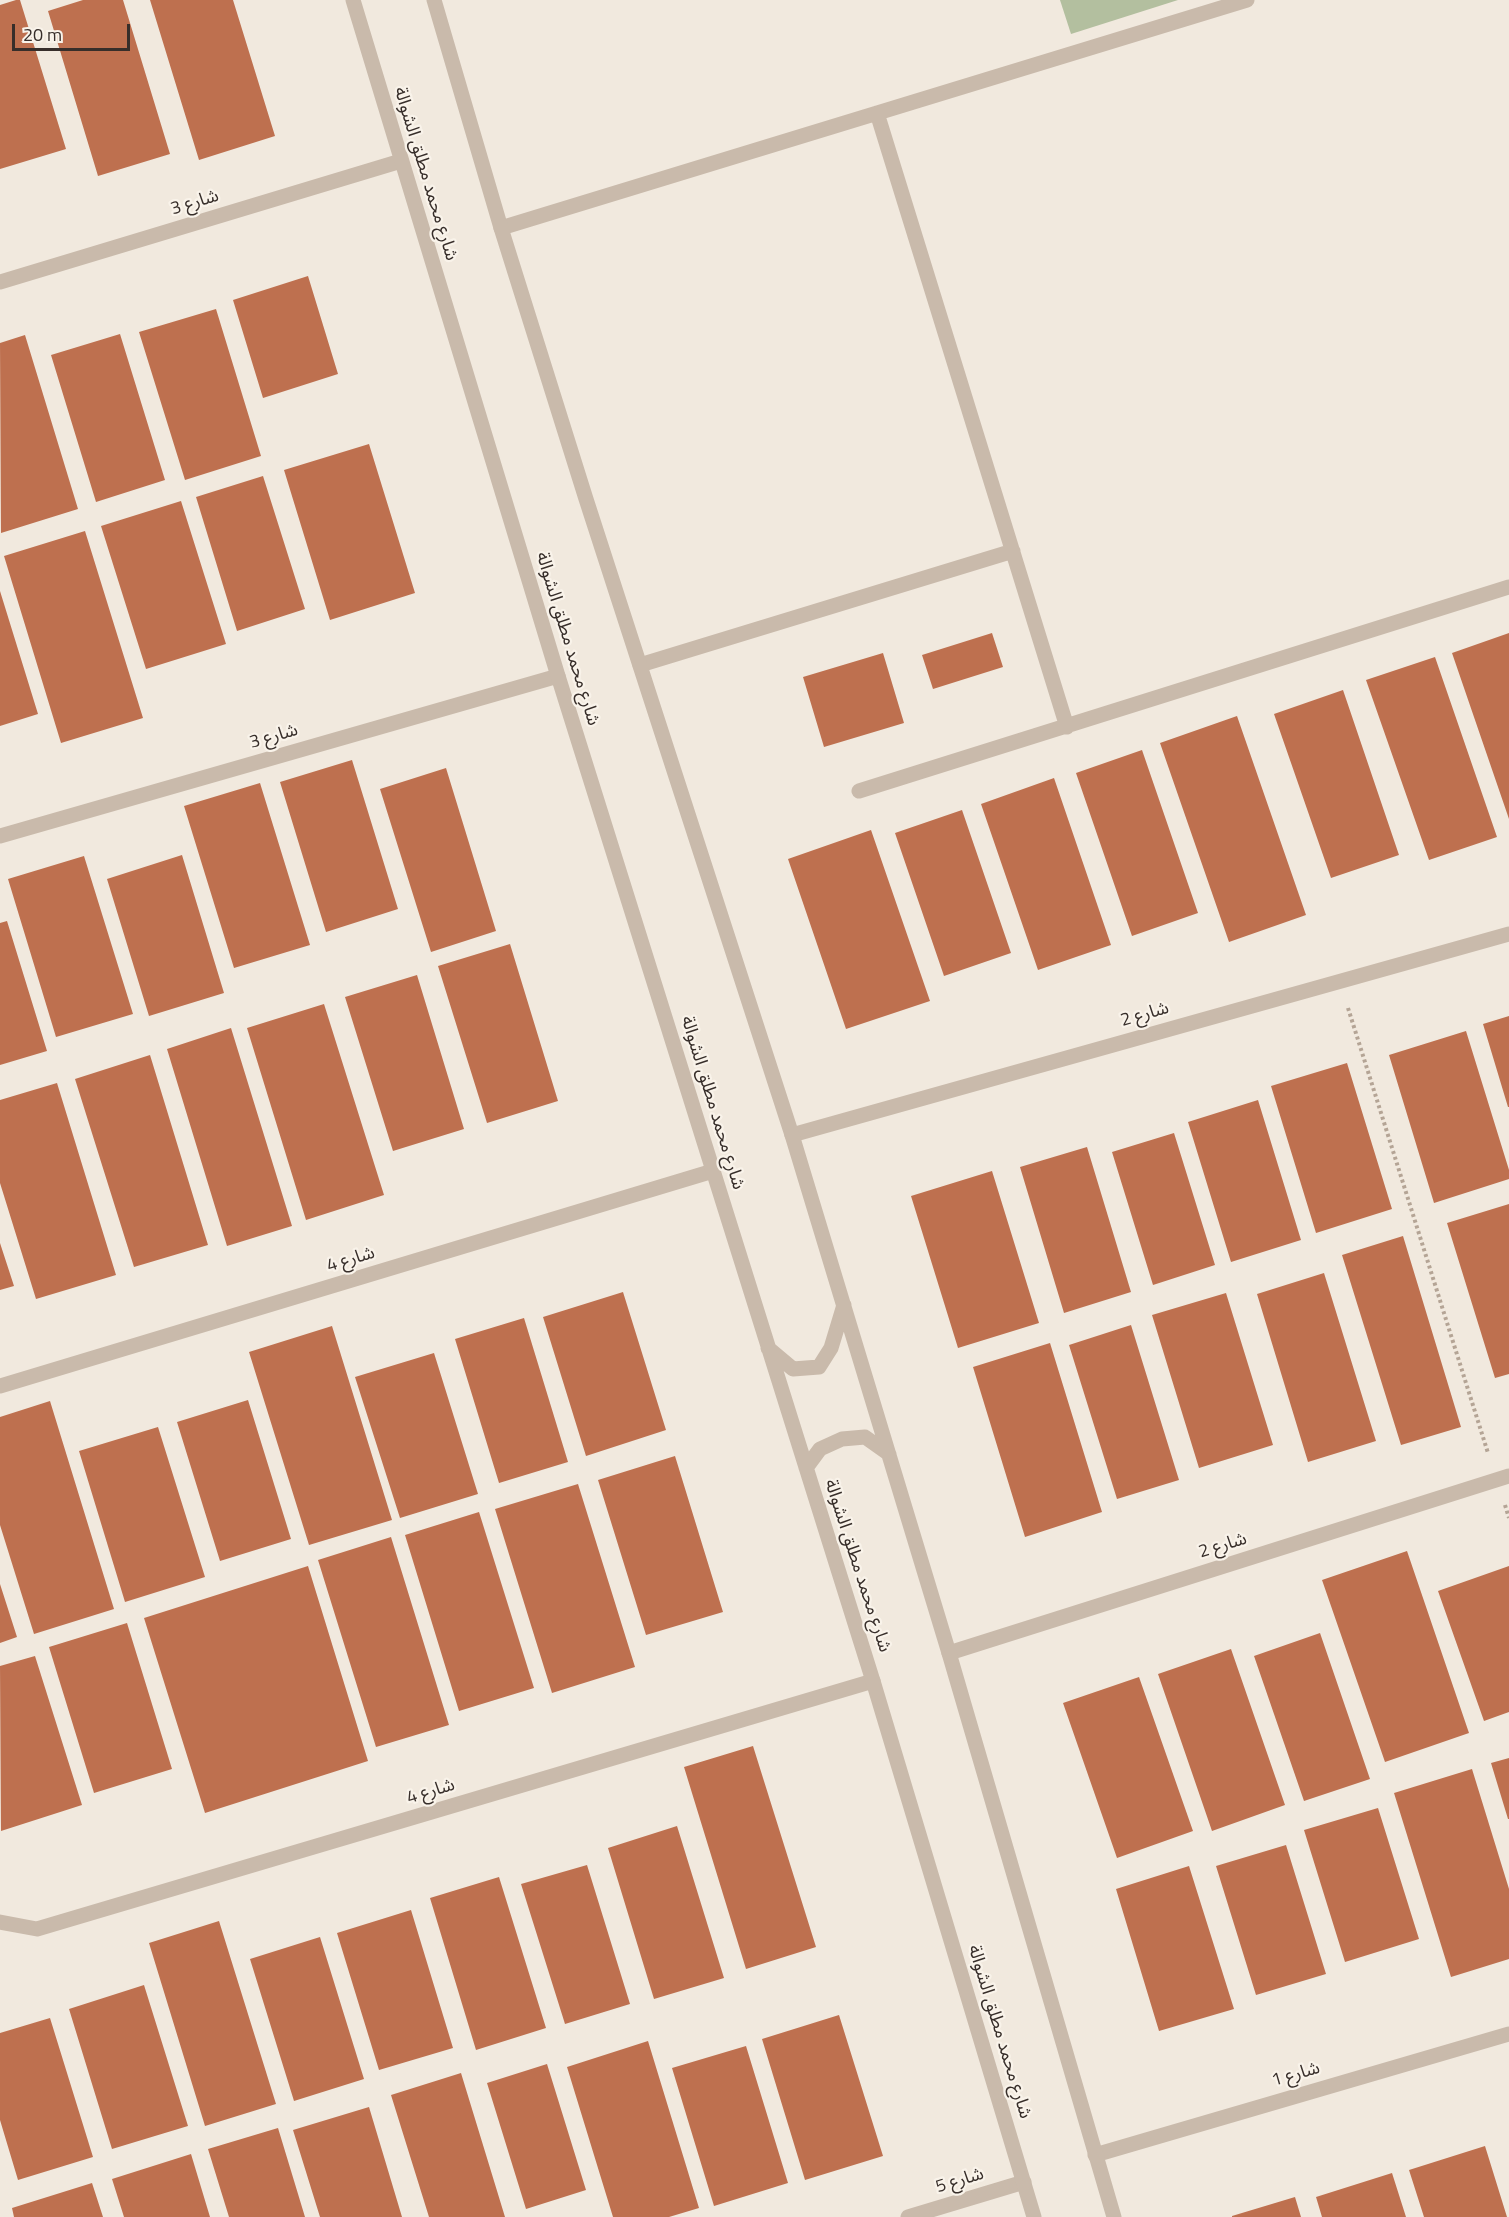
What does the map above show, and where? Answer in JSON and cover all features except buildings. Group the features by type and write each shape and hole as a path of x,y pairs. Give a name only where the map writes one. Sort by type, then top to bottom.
{"street":[{"name":"شارع محمد مطلق الشوالة","path":"353,0 558,676 873,1681 1034,2217"},
{"path":"434,0 501,228 844,1304 1114,2217"},
{"path":"501,228 1247,0"},
{"path":"877,113 1067,727"},
{"name":"شارع 3","path":"0,282 401,161"},
{"path":"640,665 1013,551"},
{"path":"859,791 1509,587"},
{"name":"شارع 3","path":"0,836 558,676"},
{"name":"شارع 2","path":"792,1135 1509,934"},
{"name":"شارع 4","path":"0,1386 713,1171"},
{"path":"768,1348 793,1369 819,1367 831,1348 844,1304"},
{"path":"806,1468 820,1449 842,1438 865,1437 889,1454"},
{"name":"شارع 2","path":"949,1653 1503,1478"},
{"name":"شارع 4","path":"0,1922 37,1929 873,1681"},
{"name":"شارع 1","path":"1095,2155 1509,2034"},
{"name":"شارع 5","path":"908,2217 1024,2182"}],"path":[{"path":"1340,981 1503,1478 1509,1518"}],"green space":[{"path":"1060,0 1178,0 1071,34"}]}
